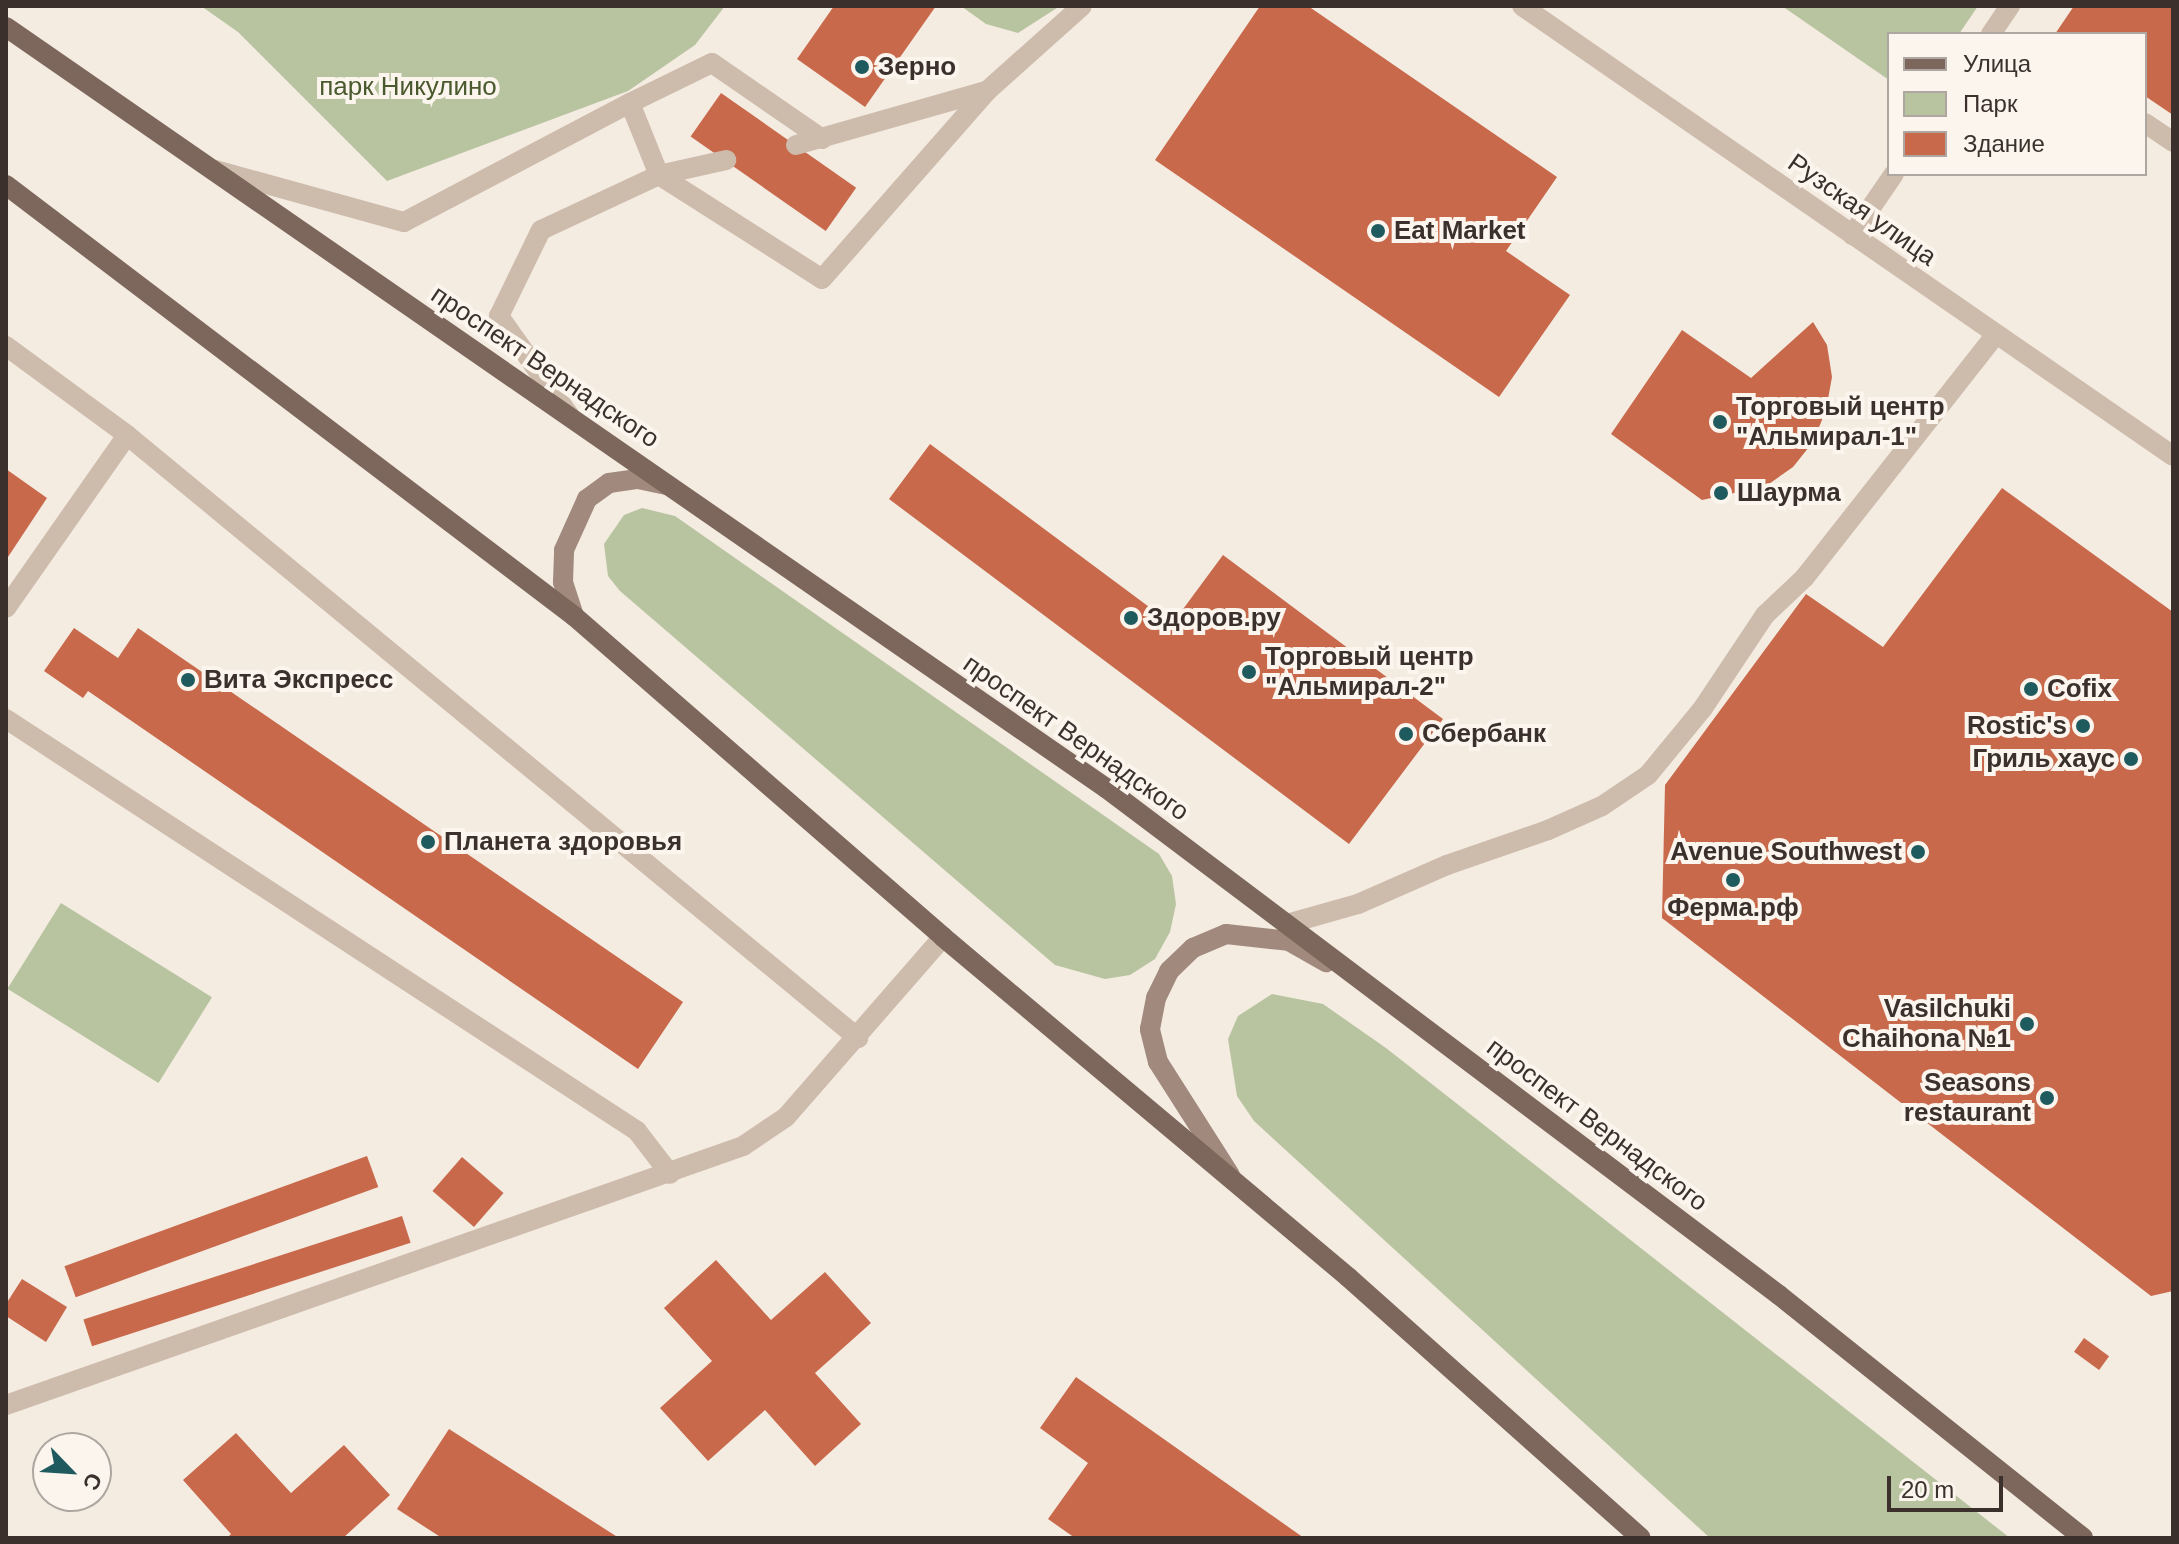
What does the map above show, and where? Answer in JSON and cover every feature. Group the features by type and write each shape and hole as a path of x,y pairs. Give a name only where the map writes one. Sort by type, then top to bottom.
{"main road":[{"name":"проспект Вернадского","path":"6,27 199,165 685,493 1106,788 1779,1295 2083,1538"},
{"path":"6,185 574,616 943,937 1230,1175 1637,1536"},
{"path":"574,616 563,582 564,550 587,499 609,483 638,479 685,493"},
{"path":"1230,1175 1158,1062 1150,1029 1156,998 1169,971 1193,948 1226,934 1255,934 1289,941 1368,985"}],"street":[{"path":"630,103 659,175 822,279 987,91 1082,6"},
{"name":"Рузская улица","path":"1522,6 2173,456"},
{"path":"199,165 404,222 712,63 822,139"},
{"path":"796,145 987,91"},
{"path":"2147,124 2173,142"},
{"path":"569,415 499,316 541,230 659,175 726,160"},
{"path":"1852,235 1893,176"},
{"path":"1287,924 1358,904 1447,865 1548,830 1602,806 1648,775 1703,708 1765,615 1805,577 1996,334"},
{"path":"6,346 127,435 858,1038"},
{"path":"6,608 127,435"},
{"path":"6,719 637,1131 670,1174"},
{"path":"6,1405 743,1146 786,1117 943,937"}],"green space":[{"name":"парк Никулино","path":"201,6 725,6 695,45 628,91 387,181 238,32"},
{"path":"961,6 1060,6 1018,33 986,24"},
{"path":"1782,6 1978,6 1960,32 1887,32 1887,79"},
{"path":"642,508 675,516 1159,854 1172,876 1176,904 1170,932 1155,959 1130,975 1105,979 1055,965 620,591 608,576 604,544 624,515"},
{"path":"61,903 212,997 158,1083 7,989"},
{"path":"1272,994 1323,1004 1386,1048 2010,1538 1710,1538 1254,1121 1237,1096 1228,1039 1238,1016"}],"building":[{"path":"834,6 936,6 865,107 797,59"},
{"path":"1260,6 1308,6 1557,177 1506,251 1570,295 1499,397 1155,160"},
{"path":"2074,6 2173,6 2173,115 2147,97 2147,32 2056,32"},
{"path":"721,93 856,188 826,231 691,136"},
{"name":"Торговый центр \"Альмирал-1\"","path":"1813,322 1827,345 1832,377 1826,410 1813,442 1793,467 1766,486 1702,500 1611,434 1682,330 1751,378"},
{"name":"Торговый центр \"Альмирал-2\"","path":"930,444 1172,624 1223,555 1443,719 1349,844 889,499"},
{"path":"6,469 47,498 6,560"},
{"name":"Avenue Southwest","path":"2002,488 2173,612 2173,1291 2151,1296 1662,918 1665,785 1806,594 1883,647"},
{"path":"74,628 118,658 138,628 683,1002 638,1069 88,691 83,698 44,671"},
{"path":"367,1156 378,1187 76,1297 64,1266"},
{"path":"462,1157 504,1193 474,1227 432,1191"},
{"path":"402,1216 411,1243 92,1346 83,1320"},
{"path":"716,1260 771,1320 825,1272 871,1323 815,1373 861,1424 815,1466 765,1410 708,1461 660,1408 712,1361 664,1308"},
{"path":"22,1279 67,1307 46,1342 6,1316 6,1304"},
{"path":"2084,1338 2109,1356 2099,1370 2074,1352"},
{"path":"1076,1377 1304,1538 1075,1538 1048,1519 1088,1463 1040,1428"},
{"path":"449,1429 619,1538 442,1538 397,1509"},
{"path":"236,1433 291,1493 344,1445 390,1495 343,1538 227,1538 231,1534 183,1480"}],"place":[{"name":"Зерно","path":"862,67"},
{"name":"Eat Market","path":"1378,231"},
{"name":"Торговый центр \"Альмирал-1\"","path":"1720,422"},
{"name":"Шаурма","path":"1721,493"},
{"name":"Здоров.ру","path":"1131,618"},
{"name":"Торговый центр \"Альмирал-2\"","path":"1249,672"},
{"name":"Вита Экспресс","path":"188,680"},
{"name":"Cofix","path":"2031,689"},
{"name":"Rostic's","path":"2083,726"},
{"name":"Сбербанк","path":"1406,734"},
{"name":"Гриль хаус","path":"2131,759"},
{"name":"Планета здоровья","path":"428,842"},
{"name":"Avenue Southwest","path":"1918,852"},
{"name":"Ферма.рф","path":"1733,880"},
{"name":"Vasilchuki Chaihona №1","path":"2027,1024"},
{"name":"Seasons restaurant","path":"2047,1098"}]}
